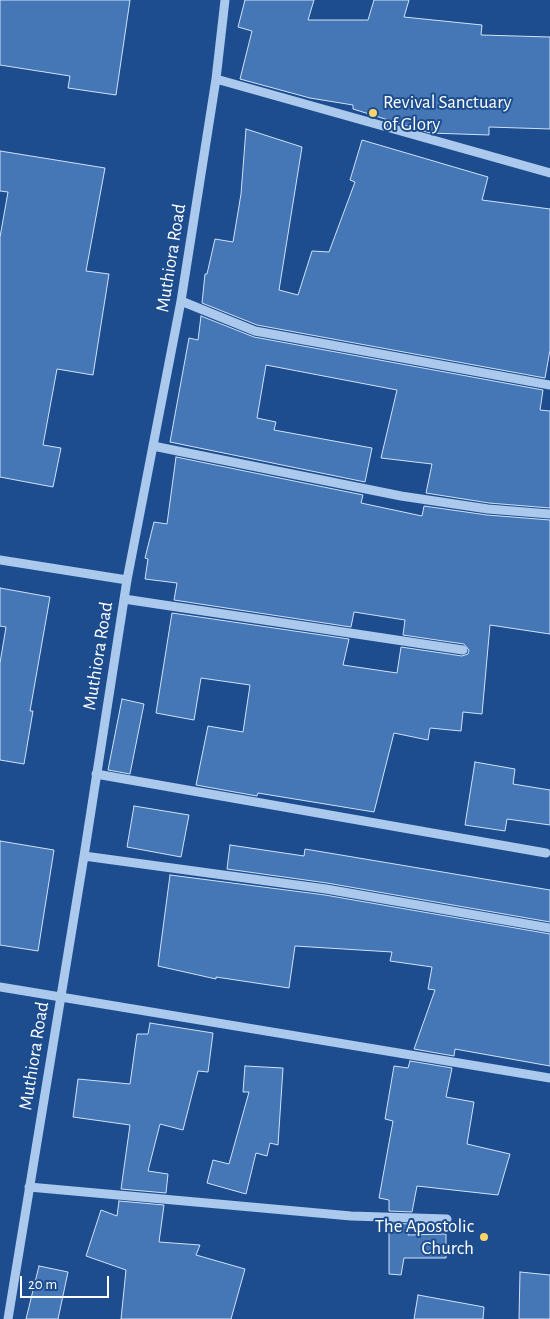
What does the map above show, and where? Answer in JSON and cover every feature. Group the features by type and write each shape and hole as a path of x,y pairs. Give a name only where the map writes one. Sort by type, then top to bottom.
{"street":[{"name":"Muthiora Road","path":"8,1319 127,580 181,302 216,79 225,0"},
{"path":"216,79 550,173"},
{"path":"181,302 255,331 550,385"},
{"path":"153,446 401,496 488,509 550,514"},
{"path":"0,560 127,580"},
{"path":"124,599 464,650"},
{"path":"96,774 546,853"},
{"path":"84,856 326,889 550,928"},
{"path":"0,986 550,1078"},
{"path":"29,1187 351,1216 448,1219"}],"building":[{"path":"0,0 130,0 116,95 68,88 70,76 0,65"},
{"path":"245,0 314,0 308,20 368,20 374,0 409,0 404,17 482,25 481,35 550,37 550,129 489,127 489,135 430,133 353,109 353,105 310,98 240,79 252,31 238,27"},
{"path":"246,129 302,147 279,290 298,295 312,251 329,252 355,182 350,180 362,140 488,177 482,200 550,209 550,350 545,378 257,325 202,303 205,274 207,274 215,239 233,242 241,194"},
{"path":"0,151 105,168 86,271 109,274 93,375 57,369 43,445 61,448 53,487 0,477 0,237 8,192 0,191"},
{"path":"201,316 254,337 543,390 540,410 550,411 550,508 489,503 426,493 432,464 381,458 397,390 266,365 257,418 276,422 274,430 372,448 365,482 170,442 189,338 198,340"},
{"path":"176,457 363,495 361,503 422,516 424,506 487,515 550,520 550,634 490,625 482,714 463,712 461,731 430,728 428,740 394,733 374,812 258,793 257,796 196,785 208,726 243,732 250,685 201,678 194,720 156,713 172,613 349,639 343,665 397,673 401,647 462,656 468,654 469,650 464,644 403,635 405,620 354,612 351,627 174,600 177,583 145,579 148,559 145,558 154,522 167,524"},
{"path":"0,588 50,597 30,711 33,711 24,764 0,760 0,663 6,627 0,626"},
{"path":"122,699 144,704 130,774 108,770"},
{"path":"475,762 515,769 513,784 550,790 550,825 507,819 505,831 465,825"},
{"path":"134,806 189,815 181,857 127,847"},
{"path":"0,841 54,850 38,951 0,945"},
{"path":"230,845 304,856 305,849 550,890 550,922 327,883 227,869"},
{"path":"170,875 325,895 550,934 550,1066 455,1049 454,1056 414,1049 435,990 428,989 432,967 390,961 392,952 295,946 289,988 216,977 216,979 158,966"},
{"path":"150,1023 213,1033 208,1072 198,1071 183,1130 160,1124 148,1171 168,1174 166,1193 121,1189 130,1125 73,1117 78,1079 130,1084 137,1034 148,1034"},
{"path":"410,1061 452,1068 446,1097 474,1102 467,1144 510,1154 498,1195 417,1186 412,1212 389,1211 389,1200 379,1198 393,1121 385,1119 394,1066 408,1068"},
{"path":"245,1066 283,1068 278,1145 270,1143 267,1156 256,1153 246,1194 207,1183 213,1160 229,1164 249,1092 243,1092"},
{"path":"119,1201 164,1205 159,1242 200,1245 196,1255 245,1269 231,1319 121,1319 126,1270 86,1256 101,1210 117,1216"},
{"path":"389,1223 410,1224 408,1235 446,1234 446,1258 404,1258 401,1275 389,1274"},
{"path":"39,1266 68,1272 58,1319 26,1319"},
{"path":"520,1272 550,1275 550,1319 519,1319"},
{"path":"418,1295 484,1307 483,1319 414,1319"}],"place":[{"name":"Revival Sanctuary of Glory","path":"373,113"},
{"name":"The Apostolic Church","path":"484,1237"}]}
